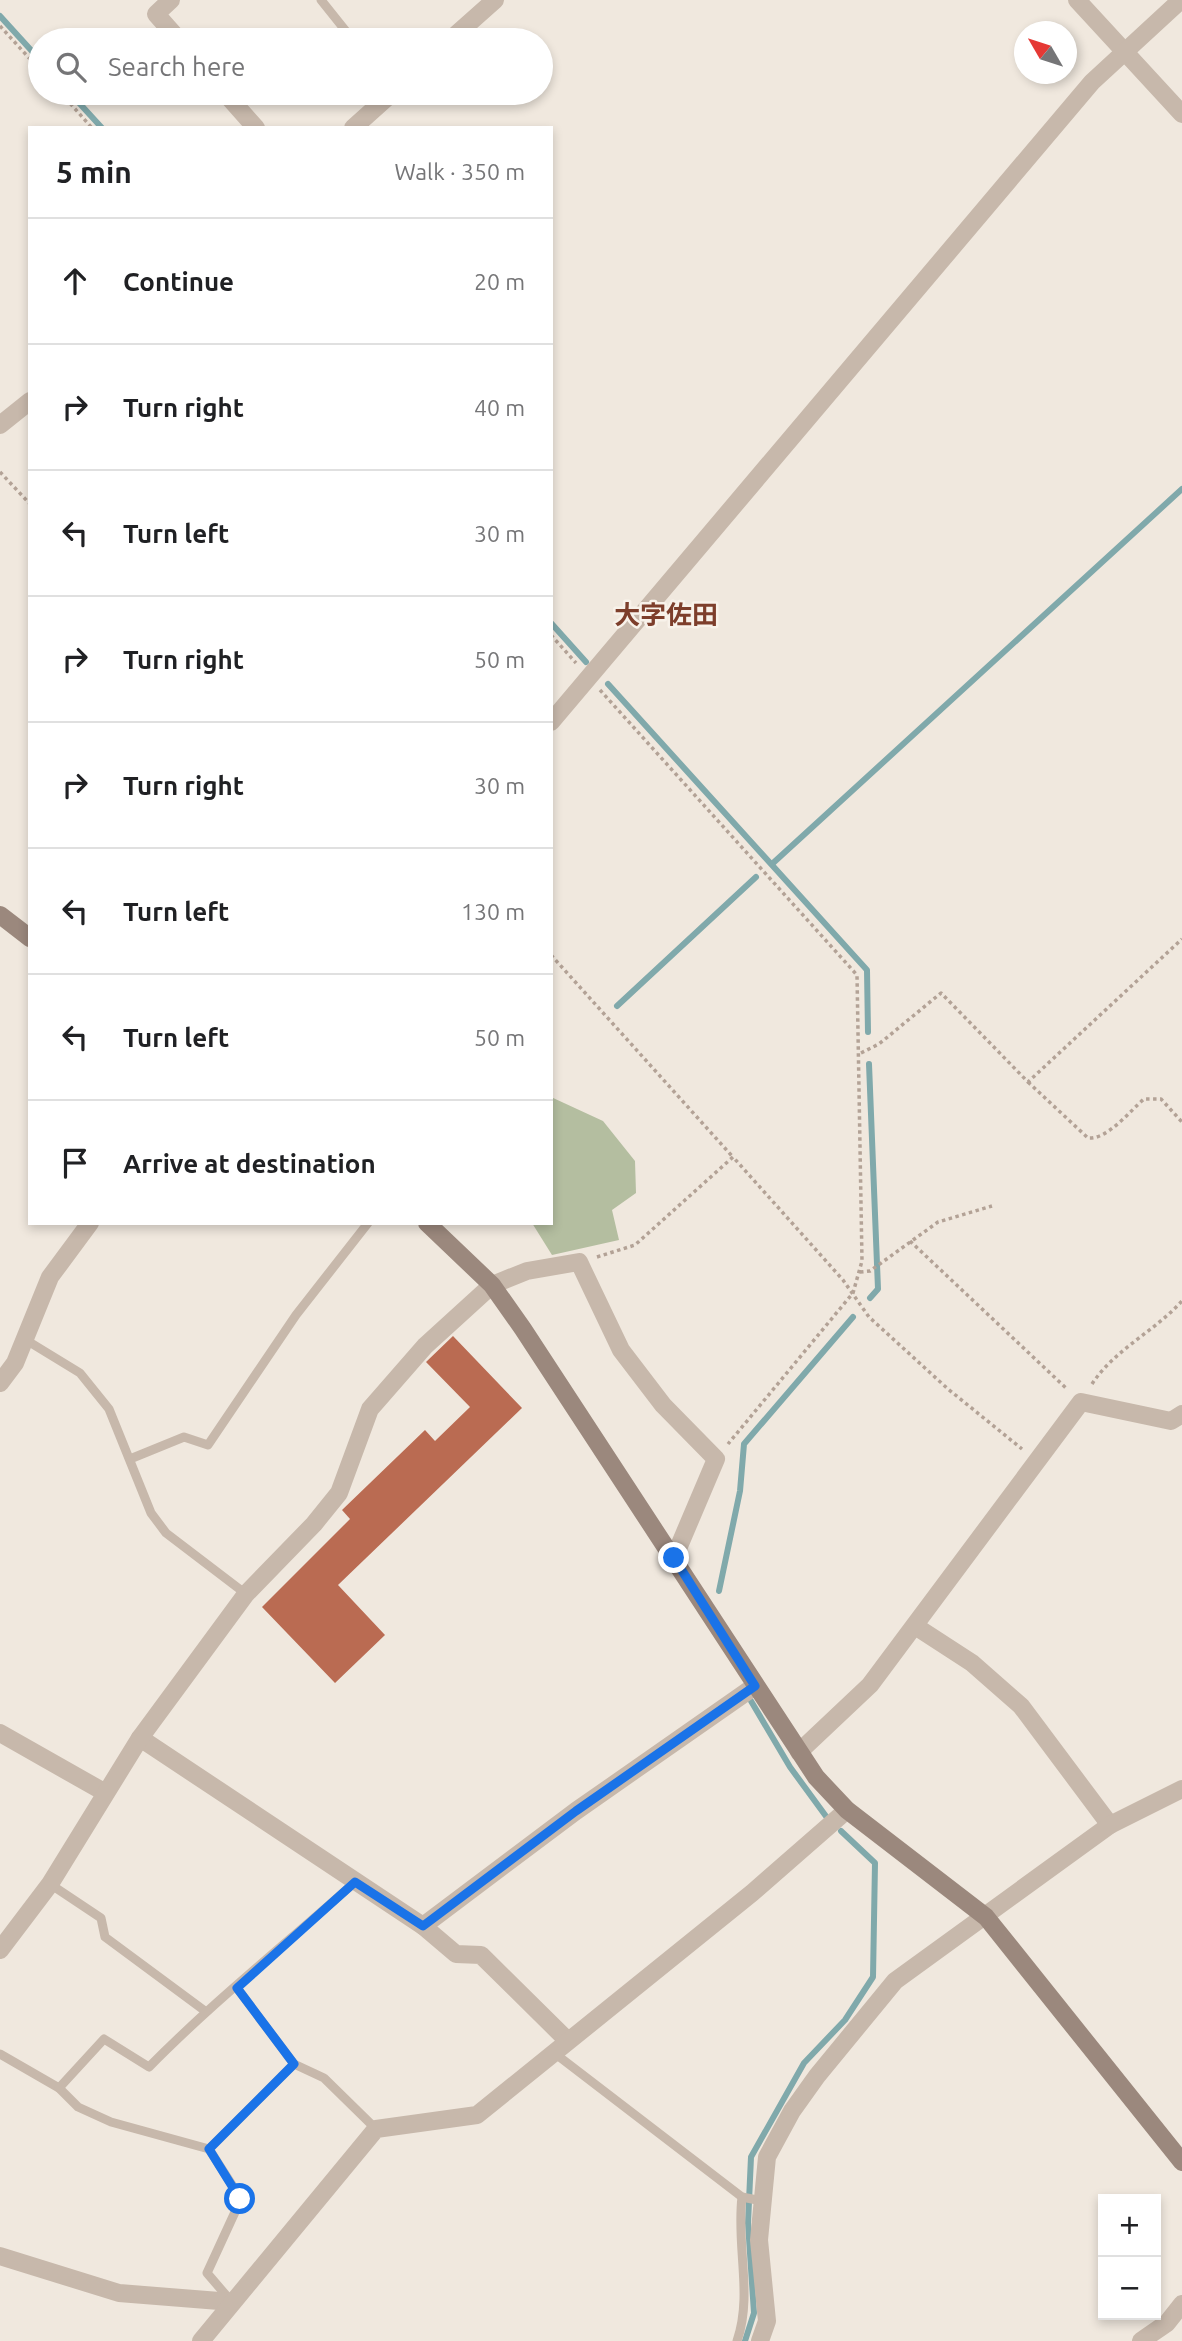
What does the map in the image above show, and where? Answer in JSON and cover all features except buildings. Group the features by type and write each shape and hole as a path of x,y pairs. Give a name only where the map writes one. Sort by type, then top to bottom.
{"main road":[{"path":"0,915 28,936"},
{"path":"429,1225 492,1285 816,1777 847,1810 986,1916 1182,2162"}],"street":[{"path":"168,28 156,15 171,0"},
{"path":"464,28 495,0"},
{"path":"1077,0 1182,114"},
{"path":"553,720 1092,82 1181,0"},
{"path":"236,105 254,126"},
{"path":"355,126 379,105"},
{"path":"0,425 28,403"},
{"path":"0,1383 15,1363 26,1340 50,1276 88,1225"},
{"path":"0,1950 50,1884 104,1792 140,1738 246,1594 314,1524 339,1493 370,1409 425,1346 492,1285 527,1271 579,1262 621,1350 663,1405 716,1459 674,1558"},
{"path":"799,1752 870,1685 1081,1402 1171,1420 1182,1414"},
{"path":"915,1626 972,1663 1021,1706 1110,1825"},
{"path":"423,1926 576,1811 755,1686"},
{"path":"0,1733 104,1792"},
{"path":"140,1738 423,1926 456,1954 481,1955 560,2046"},
{"path":"760,2341 767,2321 759,2200 767,2157 792,2111 817,2076 895,1982 1110,1825 1182,1788"},
{"path":"201,2341 376,2129 477,2115 752,1893 847,1810"},
{"path":"0,2256 119,2293 232,2302"},
{"path":"1141,2341 1167,2323 1182,2305"}],"lane":[{"path":"321,0 343,28"},
{"path":"130,1459 184,1437 208,1445 296,1315 366,1225"},
{"path":"26,1340 80,1373 110,1409 151,1513 166,1533 246,1594"},
{"path":"59,2088 104,2039 149,2067 205,2011 237,1988 355,1882"},
{"path":"50,1884 102,1918 105,1937 205,2011"},
{"path":"237,1988 294,2064 324,2078 376,2129"},
{"path":"560,2046 742,2197 759,2200"},
{"path":"0,2054 59,2088 78,2107 111,2122 209,2149 240,2199 207,2273 232,2302"},
{"path":"209,2149 294,2064"},
{"path":"737,2341 746,2307 738,2228 742,2197"}],"path":[{"path":"0,26 28,57"},
{"path":"72,105 90,126"},
{"path":"0,472 28,502"},
{"path":"553,637 857,975 861,1053 860,1272 853,1293 716,1459"},
{"path":"1028,1082 1182,939"},
{"path":"553,957 853,1293 869,1317 948,1389 1037,1461"},
{"path":"861,1053 879,1045 941,993 1028,1082 1088,1138 1096,1139 1104,1134 1144,1099 1161,1099 1182,1122"},
{"path":"579,1262 635,1245 733,1157"},
{"path":"860,1272 870,1271 938,1222 992,1206"},
{"path":"910,1241 1081,1402 1101,1369 1165,1320 1182,1300"}],"green space":[{"path":"553,1098 603,1121 635,1161 636,1193 612,1210 619,1240 552,1255 533,1225 553,1225"}],"waterway":[{"path":"0,16 28,47"},
{"path":"81,105 100,126"},
{"path":"772,864 1182,489"},
{"path":"553,625 586,662"},
{"path":"608,684 867,970 868,1032"},
{"path":"617,1006 756,877"},
{"path":"869,1064 878,1289 870,1298"},
{"path":"719,1591 740,1491 744,1444 853,1317"},
{"path":"751,1701 790,1767 828,1819"},
{"path":"745,2341 754,2313 748,2223 751,2157 804,2063 845,2020 873,1977 875,1863 841,1831"}],"district":[{"name":"大字佐田","path":"666,615"}],"route":[{"path":"240,2199 209,2149 294,2064 237,1988 355,1882 423,1926 576,1811 755,1686 674,1558"}]}
